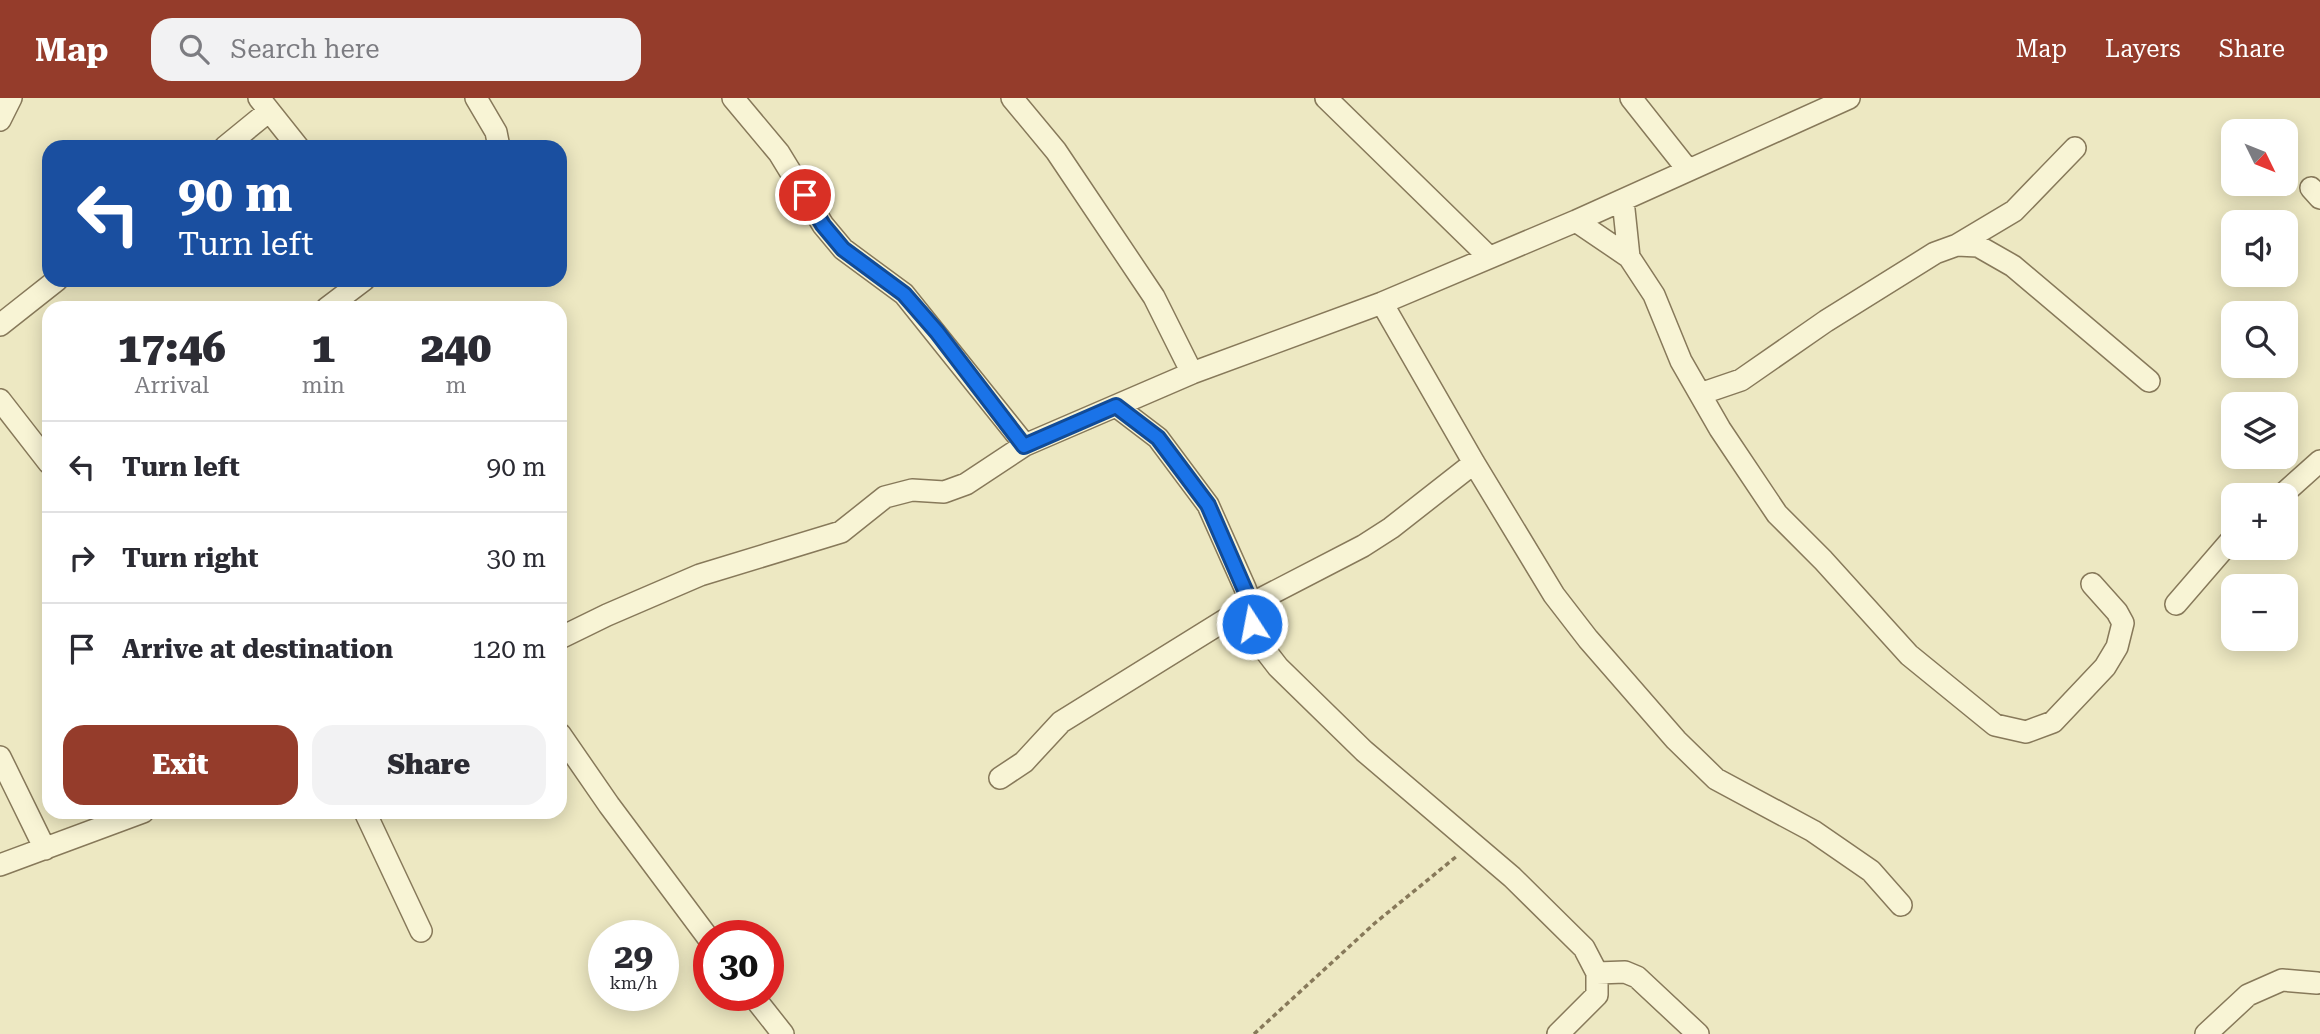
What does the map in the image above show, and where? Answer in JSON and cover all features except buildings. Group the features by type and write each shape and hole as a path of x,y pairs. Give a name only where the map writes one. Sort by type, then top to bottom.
{"street":[{"path":"0,120 10,98"},
{"path":"476,98 496,132 498,140"},
{"path":"733,98 779,153 823,225 843,249 904,294 937,332 1024,446"},
{"path":"1012,98 1056,151 1154,297 1192,373"},
{"path":"1326,98 1488,256"},
{"path":"1631,98 1688,170"},
{"path":"567,635 700,575 841,532 885,497 912,490 944,492 966,484 1024,446 1192,373 1382,303 1576,221 1849,98"},
{"path":"232,140 264,105 292,140"},
{"path":"1700,394 1741,380 1902,273 2014,211 2075,148"},
{"path":"1623,200 1629,257"},
{"path":"1576,221 1629,257 1654,295 1681,361 1720,429 1777,514 1824,560 1909,655 1995,724 2026,732 2053,722 2105,667 2117,647 2123,623 2117,612 2092,584"},
{"path":"1957,244 1978,246 2013,266 2149,381"},
{"path":"0,325 48,287"},
{"path":"336,301 355,287"},
{"path":"1382,303 1554,595 1588,639 1676,740 1716,779 1813,831 1871,872 1901,905"},
{"path":"0,400 42,454"},
{"path":"1116,406 1158,438 1208,505 1251,604 1252,624 1261,645 1278,667 1364,751 1511,877 1584,948 1597,973 1597,995 1558,1034"},
{"path":"2295,483 2320,461"},
{"path":"1000,778 1024,762 1061,722 1251,604 1363,546 1391,528 1474,463"},
{"path":"2176,604 2221,551"},
{"path":"567,744 695,920"},
{"path":"0,757 45,849"},
{"path":"0,865 125,819"},
{"path":"368,819 421,931"},
{"path":"1597,973 1625,972 1637,977 1698,1034"},
{"path":"2206,1034 2248,995 2282,980 2319,985"},
{"path":"765,1011 783,1034"}],"path":[{"path":"1254,1034 1375,923 1472,844"}],"route":[{"path":"805,195 823,225 843,249 904,294 937,332 1024,446 1116,406 1158,438 1208,505 1251,604 1252,624"}]}
